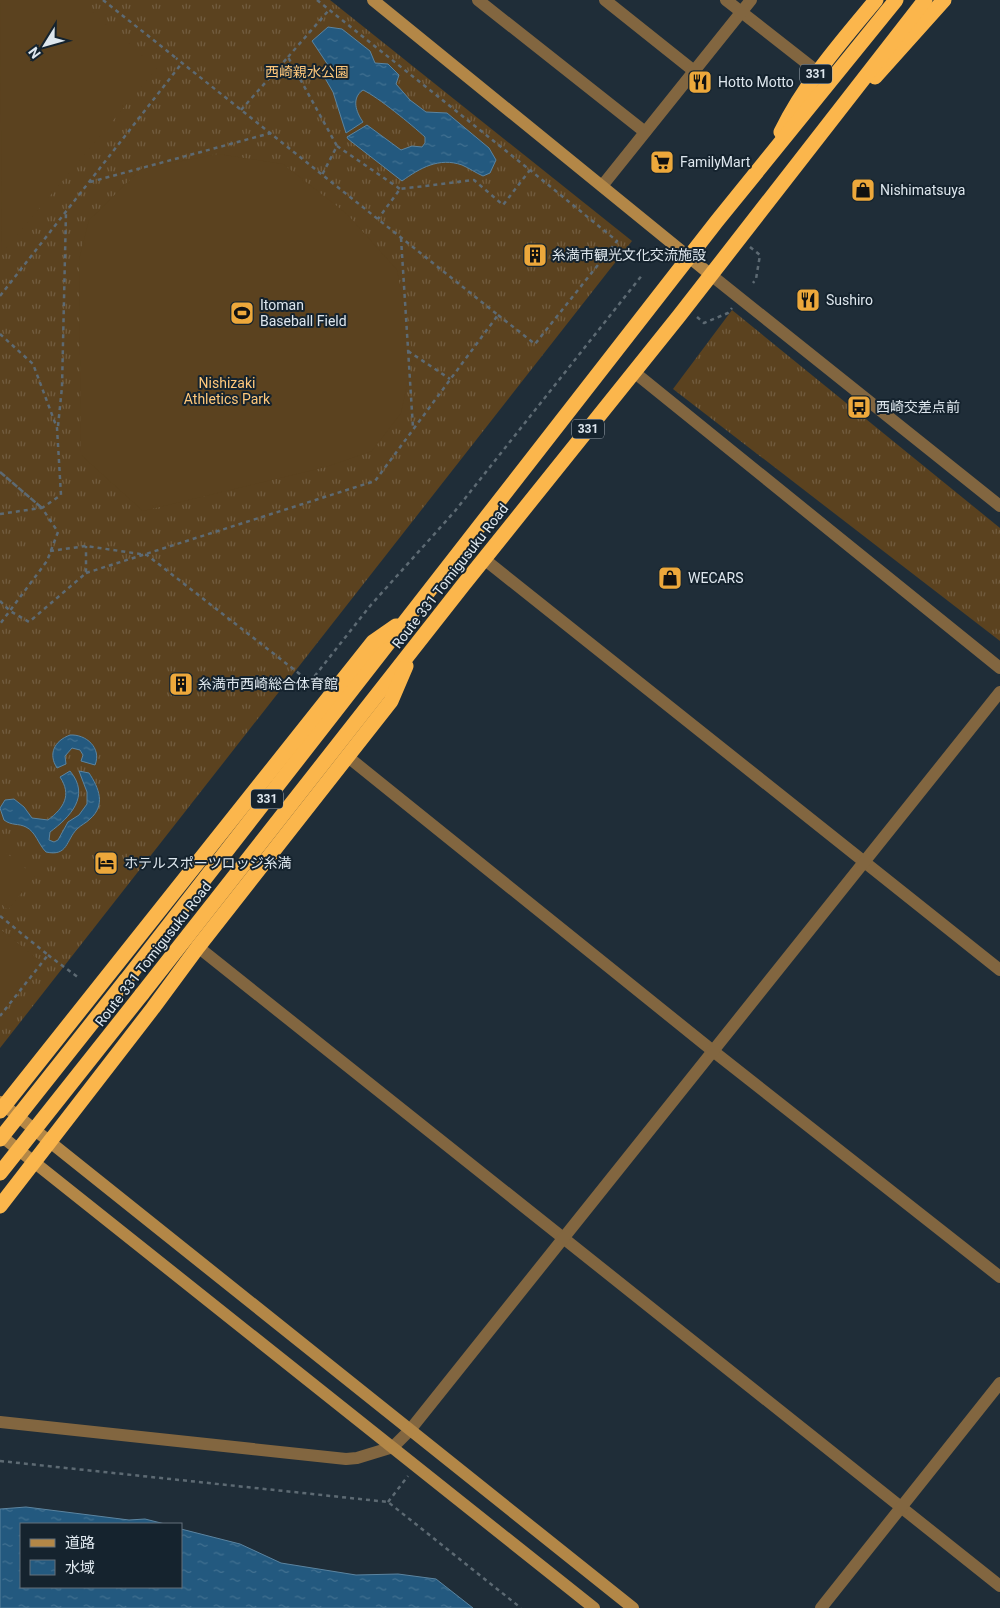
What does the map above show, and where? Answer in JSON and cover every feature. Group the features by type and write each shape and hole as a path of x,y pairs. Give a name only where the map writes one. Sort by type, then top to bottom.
{"highway":[{"name":"331","path":"769,156 791,112 818,72 876,0"},
{"name":"Route 331 Tomigusuku Road","path":"0,1137 126,980 769,156 896,0"},
{"name":"Route 331 Tomigusuku Road","path":"0,1173 484,559 711,275 925,0"},
{"name":"331","path":"836,112 849,105 923,26 944,0"},
{"name":"331","path":"1,1106 373,642 407,619"},
{"name":"331","path":"0,1206 198,947 391,701 415,647"}],"street":[{"path":"373,0 689,258 1000,506"},
{"path":"478,0 645,132"},
{"path":"605,0 694,71"},
{"path":"726,0 818,72"},
{"path":"602,186 751,0"},
{"path":"634,372 1000,668"},
{"path":"484,559 1000,970"},
{"path":"0,1422 346,1459 357,1458 392,1447 410,1430 1000,692"},
{"path":"348,757 713,1051 1000,1277"},
{"path":"198,947 1000,1586"},
{"path":"1,1106 50,1140 633,1608"},
{"path":"0,1137 34,1162 594,1608"},
{"path":"821,1608 1000,1383"}],"path":[{"path":"103,0 535,344 617,241 317,0"},
{"path":"241,110 329,10"},
{"path":"288,57 337,146 400,189 474,180 503,205 530,170"},
{"path":"0,296 182,63 176,58"},
{"path":"89,182 271,134"},
{"path":"322,174 337,146"},
{"path":"378,219 400,189"},
{"path":"0,514 42,508 61,494 57,428 62,387 66,212"},
{"path":"401,238 413,430"},
{"path":"748,246 760,255 756,279 753,283"},
{"path":"50,552 86,546 147,555 310,682 370,606 455,511 644,274"},
{"path":"692,313 704,323 728,313 735,305"},
{"path":"0,601 10,611 29,622 86,573 375,481 498,314"},
{"path":"0,334 33,364 57,428"},
{"path":"408,351 450,379"},
{"path":"0,472 42,508 58,532 47,561 0,624"},
{"path":"86,546 86,573"},
{"path":"0,916 79,978"},
{"path":"0,1016 48,955"},
{"path":"0,1461 388,1502 521,1608"},
{"path":"388,1502 409,1475"}],"green space":[{"name":"Nishizaki Athletics Park","path":"0,0 330,0 632,241 0,1048"},
{"path":"0,0 78,0 157,68 2,253"},
{"name":"Itoman Baseball Field","path":"218,154 283,164 347,214 397,270 413,357 401,413 372,451 326,467 143,511 81,455 79,260 89,220 141,169"},
{"path":"732,310 1000,528 1000,641 673,389"},
{"path":"0,848 35,876 8,910 0,903"},
{"path":"0,929 43,963 0,1016"}],"water":[{"path":"328,27 342,29 370,51 375,63 388,64 399,75 396,84 410,100 426,112 447,113 489,148 496,160 490,173 483,176 462,165 445,162 423,168 402,181 348,139 347,137 367,125 401,150 412,146 422,147 425,143 425,137 386,105 363,90 357,97 356,105 358,114 363,122 346,133 333,92 322,73 328,68 328,65 312,41"},
{"path":"70,735 82,737 91,743 96,753 95,765 81,761 83,755 80,750 72,748 65,756 66,764 57,768 53,758 54,748 56,744"},
{"path":"70,771 79,789 78,797 71,813 50,832 49,840 54,842 58,840 68,822 79,815 87,804 87,792 79,771 89,773 96,785 99,796 98,808 90,819 73,833 63,850 53,853 46,852 29,829 4,820 0,808 5,800 14,799 24,807 32,818 48,820 65,801 64,784 60,777"},
{"path":"26,1507 129,1520 145,1519 161,1523 20,1523 20,1588 182,1588 182,1529 240,1544 281,1563 356,1575 398,1574 436,1579 473,1608 0,1608 0,1509"}],"place":[{"name":"Hotto Motto","path":"700,82"},
{"name":"FamilyMart","path":"662,162"},
{"name":"Nishimatsuya","path":"863,190"},
{"name":"糸満市観光文化交流施設","path":"535,255"},
{"name":"Sushiro","path":"808,300"},
{"name":"Itoman Baseball Field","path":"242,313"},
{"name":"西崎交差点前","path":"859,407"},
{"name":"WECARS","path":"670,578"},
{"name":"糸満市西崎総合体育館","path":"181,684"},
{"name":"ホテルスポーツロッジ糸満","path":"106,863"}],"park label":[{"name":"西崎親水公園","path":"307,72"}]}
